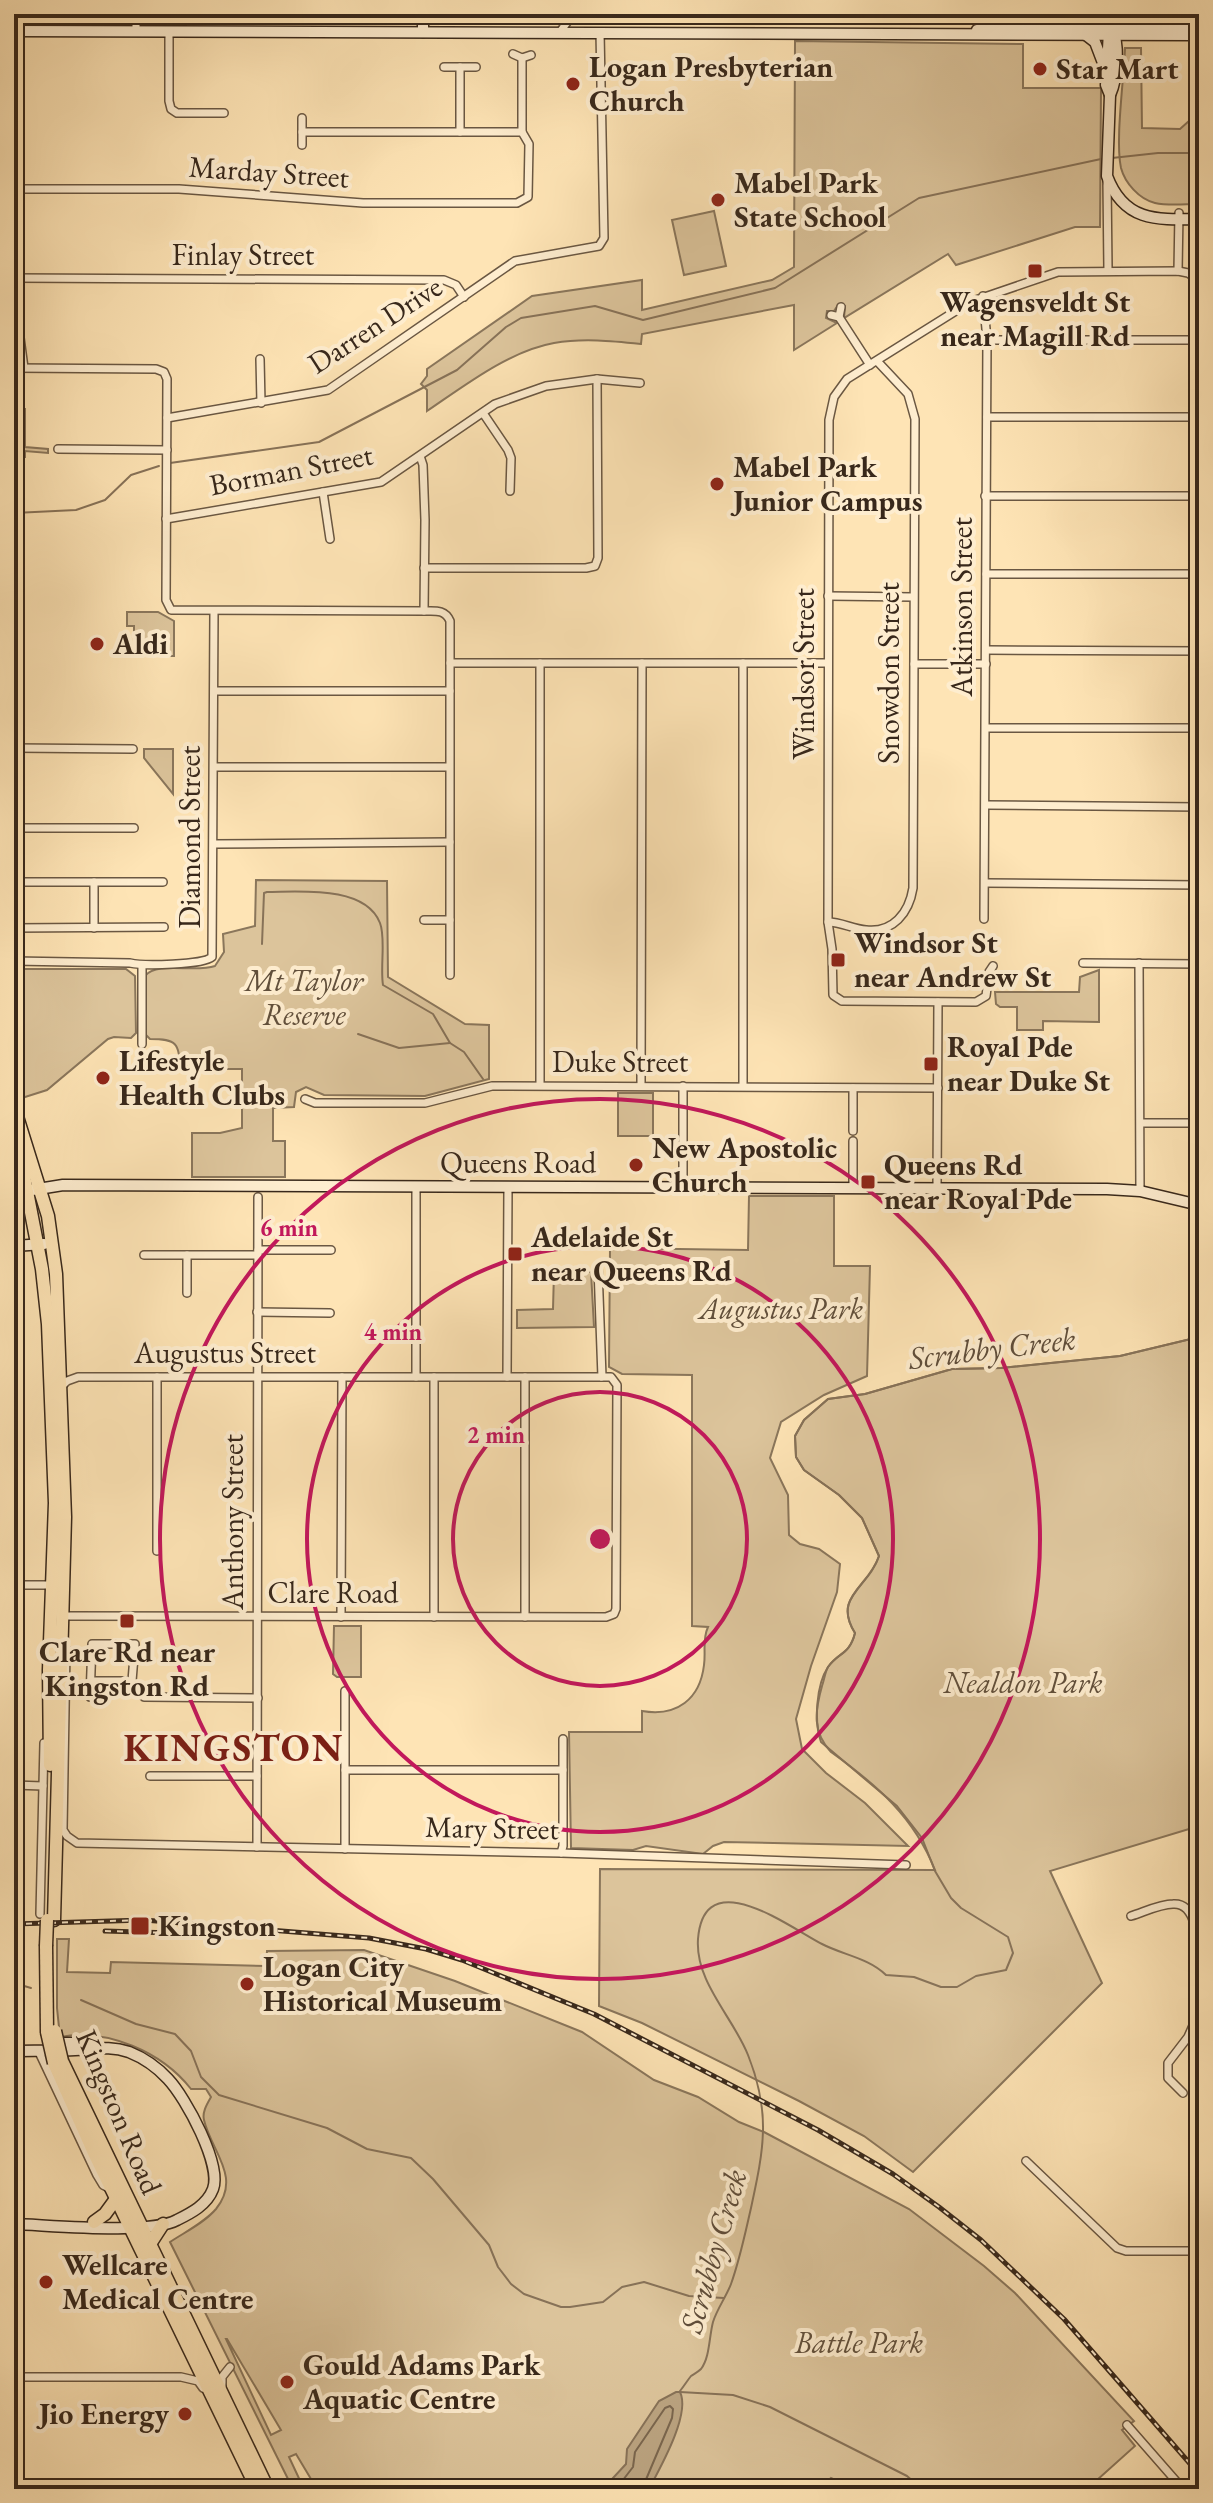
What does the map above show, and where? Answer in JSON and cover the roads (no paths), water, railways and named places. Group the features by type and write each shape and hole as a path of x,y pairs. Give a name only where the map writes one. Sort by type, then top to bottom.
{"main road":[{"name":"Kingston Road","path":"14,1107 41,1188 53,1243 60,1364 64,1563 49,1670 47,1918 51,2032 58,2062 114,2194 150,2244 199,2358 214,2403 257,2489"},
{"name":"Kingston Road","path":"14,1142 38,1245 48,1324 55,1478 53,1585 62,1644 47,1918"},
{"path":"53,1585 60,1582 64,1563"},
{"name":"Kingston Road","path":"58,2062 133,2224 268,2489"},
{"path":"94,2222 105,2214 114,2194"},
{"path":"150,2244 163,2224"}],"street":[{"path":"136,14 136,31"},
{"path":"423,14 423,32"},
{"path":"560,32 574,14"},
{"path":"574,14 584,32"},
{"path":"14,31 1086,35 1199,25"},
{"path":"953,33 999,27 1199,35"},
{"path":"169,31 171,109 177,113 224,113"},
{"name":"Darren Drive","path":"167,418 328,390 521,259 599,246 604,238 600,32"},
{"path":"1108,270 1110,95 1106,73 1111,32"},
{"path":"1110,95 1115,85 1111,32"},
{"path":"1086,35 1095,42 1106,73"},
{"path":"513,54 522,58 531,55"},
{"path":"302,132 524,133 522,58"},
{"path":"444,67 476,67"},
{"path":"460,67 460,132"},
{"path":"302,118 302,145"},
{"name":"Marday Street","path":"14,189 179,189 363,203 521,203 530,190 529,144 524,133"},
{"path":"1108,172 1115,193 1130,209 1151,218 1199,216"},
{"path":"1179,216 1178,271 1199,280"},
{"name":"Windsor Street","path":"938,1002 842,1001 836,999 832,989 828,922 830,409 840,386 983,296 1058,272 1178,271"},
{"name":"Finlay Street","path":"14,278 444,280 456,285 464,297"},
{"path":"14,293 24,368"},
{"name":"Atkinson Street","path":"983,296 987,340 984,919"},
{"name":"Snowdon Street","path":"828,922 862,930 881,929 902,916 911,899 915,419 908,394 873,363 835,316 841,307"},
{"path":"987,340 1199,340"},
{"path":"260,359 261,403"},
{"path":"14,368 156,369 164,372 167,379 168,606 171,610 424,611 447,615 450,621 450,975"},
{"path":"424,568 595,566 598,558 597,379"},
{"name":"Borman Street","path":"166,519 381,482 495,404 546,386 597,379 640,383"},
{"path":"483,413 511,458 510,491"},
{"path":"987,417 1199,417"},
{"path":"58,449 167,450"},
{"path":"420,456 423,465 424,611"},
{"path":"323,492 330,539"},
{"path":"985,496 1199,496"},
{"path":"986,574 1199,574"},
{"path":"828,596 913,597"},
{"name":"Diamond Street","path":"14,961 130,963 142,966 203,963 212,957 214,611"},
{"path":"986,650 1199,651"},
{"path":"450,663 828,663"},
{"path":"540,663 540,1085"},
{"path":"641,1086 642,663"},
{"path":"743,663 743,1086"},
{"path":"914,664 986,664"},
{"path":"214,691 450,691"},
{"path":"986,728 1199,728"},
{"path":"14,748 133,749"},
{"path":"214,767 449,767"},
{"path":"986,805 1199,807"},
{"path":"14,828 134,828"},
{"path":"214,844 450,842"},
{"path":"14,882 163,882"},
{"path":"94,882 94,928"},
{"path":"985,883 1199,885"},
{"path":"424,920 450,920"},
{"path":"14,928 164,927"},
{"path":"1083,963 1199,964"},
{"path":"1139,963 1140,1191"},
{"path":"142,966 142,1044"},
{"path":"937,1188 938,1002 982,999 988,991 989,972 993,966"},
{"name":"Duke Street","path":"305,1099 315,1103 425,1103 484,1087 540,1085 938,1088"},
{"path":"683,1086 683,1187"},
{"path":"853,1088 853,1131"},
{"path":"1141,1123 1199,1123"},
{"path":"853,1141 853,1188"},
{"name":"Queens Road","path":"27,1191 63,1185 937,1188 1140,1191 1199,1205"},
{"path":"416,1187 416,1377"},
{"path":"507,1377 508,1187"},
{"name":"Anthony Street","path":"257,1847 258,1197"},
{"path":"14,1246 53,1243"},
{"path":"144,1255 331,1250"},
{"path":"187,1255 187,1293"},
{"path":"598,1268 607,1377"},
{"path":"257,1312 330,1313"},
{"path":"60,1364 78,1377"},
{"path":"60,1389 78,1377"},
{"name":"Augustus Street","path":"78,1377 607,1377"},
{"path":"157,1377 157,1551"},
{"path":"341,1617 342,1377"},
{"path":"434,1377 434,1617"},
{"path":"525,1377 525,1617"},
{"name":"Clare Road","path":"57,1616 606,1617 614,1614 618,1568 617,1385 607,1377"},
{"path":"14,1585 53,1585"},
{"name":"Mary Street","path":"62,1644 67,1650 63,1830 77,1843 561,1853 906,1865"},
{"path":"90,1697 92,1644 135,1644 132,1681 144,1697 258,1698"},
{"name":"Kingston Road","path":"47,1918 43,1786 46,1676 49,1670"},
{"path":"92,1681 132,1681"},
{"path":"345,1691 345,1849"},
{"path":"561,1853 563,1739"},
{"path":"345,1770 563,1770"},
{"path":"150,1776 257,1776"},
{"path":"14,1785 43,1786"},
{"path":"1131,1916 1173,1904 1184,1906 1194,1916 1199,1973"},
{"path":"1183,2093 1168,2078 1168,2063 1188,2037 1199,2012"},
{"path":"14,2044 77,2042 122,2050 150,2063 169,2080 186,2106 211,2158 215,2179 205,2203 177,2221 163,2224 14,2224"},
{"path":"14,2051 96,2047"},
{"name":"Kingston Road","path":"38,2050 97,2175 114,2194"},
{"path":"1026,2161 1117,2248 1126,2251 1199,2251"},
{"path":"74,2225 85,2228 133,2224 183,2215"},
{"path":"181,2377 199,2358 216,2368 230,2367 221,2379 229,2408"},
{"path":"14,2377 181,2377 198,2381 214,2403"},
{"path":"1127,2425 1183,2489"}],"water":[{"path":"680,2392 682,2402 678,2427 649,2489 608,2489 612,2479 626,2464 627,2449 659,2401"}],"waterway":[{"path":"1112,158 1199,153"},
{"path":"170,463 319,442 457,370 506,327 521,318 595,306 643,320 775,288 919,198 1101,159"},
{"path":"14,513 76,510 105,500 131,475 159,466"},
{"path":"262,944 264,893 330,893 361,902 372,911 382,929 383,985 433,1014 450,1043 464,1052 483,1079"},
{"path":"358,1034 399,1048 450,1043"},
{"name":"Scrubby Creek","path":"680,2391 704,2364 713,2322 734,2275 756,2187 763,2131 760,2095 748,2055 702,1970 698,1939 704,1916 715,1905 731,1902 750,1906 822,1944 872,1965 886,1975 914,1977 941,1987 957,1987 976,1976 1006,1970 1013,1953 1008,1937 961,1908 951,1898 935,1871 922,1838 897,1806 821,1742 817,1714 821,1684 828,1667 853,1640 855,1633 848,1610 850,1601 879,1556 862,1518 839,1495 804,1470 796,1457 795,1436 804,1420 828,1399 865,1394 952,1369 1001,1368 1120,1356 1199,1337"},
{"path":"14,1983 31,1988"},
{"path":"81,2000 136,2024 175,2034 191,2051 201,2077 219,2095 327,2128 367,2149 411,2158 489,2245 498,2267 511,2284 524,2294 561,2307 570,2307 603,2302 622,2287 644,2282 689,2296 724,2298"},
{"path":"680,2392 733,2395 770,2407 907,2476 922,2489"}],"railway":[{"path":"14,1924 144,1920 369,1938 426,1949 462,1960 594,2014 818,2130 893,2174 939,2207 981,2240 1064,2319 1199,2474"},
{"path":"105,1931 173,1933"}],"place":[{"name":"Star Mart","path":"1040,69"},
{"name":"Logan Presbyterian Church","path":"573,84"},
{"name":"Mabel Park State School","path":"718,200"},
{"name":"Wagensveldt St near Magill Rd","path":"1035,271"},
{"name":"Mabel Park Junior Campus","path":"717,484"},
{"name":"Aldi","path":"97,644"},
{"name":"Windsor St near Andrew St","path":"838,960"},
{"name":"Royal Pde near Duke St","path":"931,1064"},
{"name":"Lifestyle Health Clubs","path":"103,1078"},
{"name":"New Apostolic Church","path":"636,1165"},
{"name":"Queens Rd near Royal Pde","path":"868,1182"},
{"name":"Adelaide St near Queens Rd","path":"515,1254"},
{"name":"Clare Rd near Kingston Rd","path":"127,1621"},
{"name":"Kingston","path":"140,1926"},
{"name":"Logan City Historical Museum","path":"247,1984"},
{"name":"Wellcare Medical Centre","path":"46,2282"},
{"name":"Gould Adams Park Aquatic Centre","path":"287,2382"},
{"name":"Jio Energy","path":"185,2414"}],"district":[{"name":"KINGSTON","path":"234,1748"}],"park label":[{"name":"Mt Taylor Reserve","path":"304,998"},
{"name":"Augustus Park","path":"781,1309"},
{"name":"Nealdon Park","path":"1023,1683"},
{"name":"Battle Park","path":"859,2343"}]}
